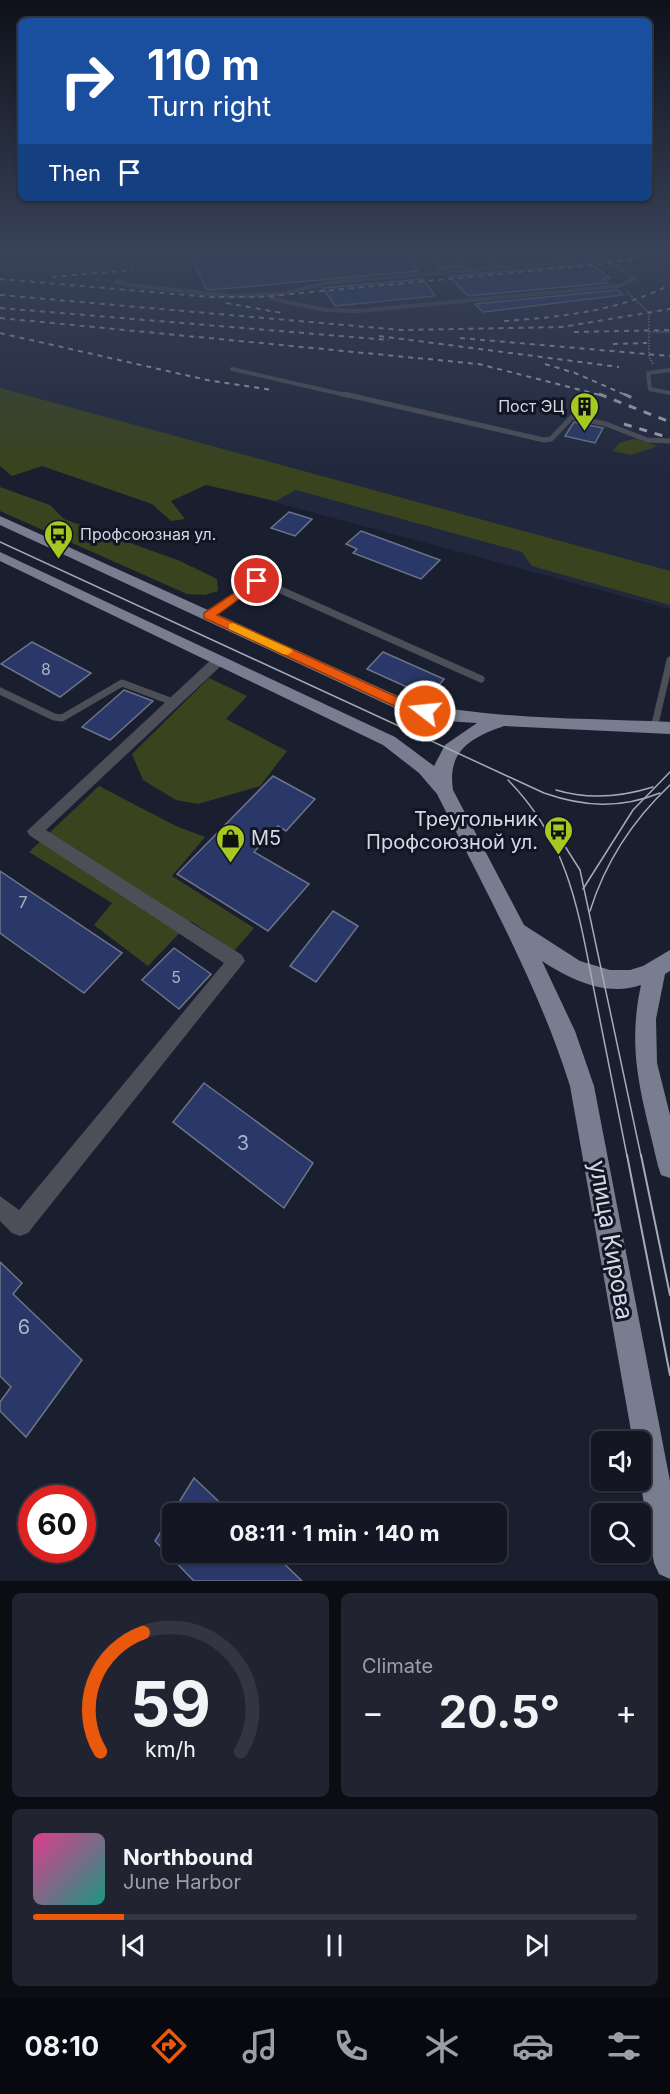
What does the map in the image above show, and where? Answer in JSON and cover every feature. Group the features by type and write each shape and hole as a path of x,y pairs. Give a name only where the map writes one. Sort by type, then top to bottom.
{"main road":[{"path":"0,520 405,706 445,715 503,720 662,728"},
{"path":"0,556 389,741 425,768 444,790"},
{"path":"444,790 442,766 454,747 482,726 503,720"},
{"name":"улица Кирова","path":"444,790 560,1022 582,1086 670,1563"},
{"path":"513,930 570,968 599,980 624,981 662,965"},
{"path":"662,965 645,1019 646,1063 670,1166"}],"street":[{"path":"0,1207 20,1225 236,961 35,831 219,660"}],"lane":[{"path":"232,369 544,440 551,439 572,417 607,424 621,432 661,442 670,441"},
{"path":"670,370 656,370 648,373 649,387 670,393"},
{"path":"208,615 253,583 260,581 481,679"},
{"path":"662,728 670,660"},
{"path":"0,691 58,718 71,715 122,683 130,684 173,702"}],"path":[{"path":"649,325 649,356 656,370"},
{"path":"650,332 670,332"}],"shaded area":[{"path":"0,325 670,325 670,609 204,483 0,447"}],"green space":[{"path":"0,388 670,571 670,605 532,566 522,552 296,490 276,501 206,485 171,501 185,519 171,521 152,504 42,466 12,476 0,466"},
{"path":"634,439 658,446 631,455 613,451 619,443"},
{"path":"0,487 50,505 64,519 180,561 217,579 218,591 205,595 187,594 0,511"},
{"path":"209,678 247,696 226,719 287,751 260,786 198,804 176,800 143,780 132,754"},
{"path":"99,786 176,826 205,837 172,876 254,928 234,951 191,921 148,966 94,925 112,903 29,852"}],"building":[{"name":"Пост ЭЦ","path":"574,422 603,428 595,443 565,436"},
{"path":"289,512 312,519 295,536 271,528"},
{"path":"361,531 440,560 421,579 353,553 357,549 346,544"},
{"path":"32,642 91,673 60,697 1,664"},
{"path":"383,652 444,679 429,697 367,669"},
{"path":"124,690 153,701 110,740 82,727"},
{"name":"М5","path":"273,776 315,799 286,831 278,826 254,852 309,884 268,931 177,874"},
{"path":"0,871 122,953 84,993 0,933"},
{"path":"333,911 358,926 316,982 290,966"},
{"path":"174,948 211,974 179,1009 142,980"},
{"path":"204,1083 313,1163 284,1208 173,1122"},
{"path":"0,1262 22,1283 13,1294 82,1360 26,1437 0,1411 0,1402 11,1387 0,1376"},
{"path":"194,1478 220,1503 179,1503"},
{"path":"162,1530 162,1548 155,1541"},
{"path":"176,1563 283,1563 302,1581 194,1581"}],"tram line":[{"path":"0,542 544,793 573,801 602,804 631,802 645,798"},
{"path":"645,798 670,772"},
{"path":"508,780 529,804 546,830 569,882 584,939 627,1156"},
{"path":"590,911 596,893 622,843 644,813 670,785"},
{"path":"556,790 581,795 605,796 653,787"},
{"path":"645,798 660,793"},
{"path":"584,888 633,810 645,798"},
{"path":"549,821 580,870 584,888"},
{"path":"584,888 641,1156"},
{"path":"627,1155 670,1375"},
{"path":"641,1155 670,1295"}],"railway":[{"path":"71,325 479,364 604,396"},
{"path":"204,325 389,340"},
{"path":"342,325 402,330 562,327 575,325"},
{"path":"574,332 670,330"},
{"path":"0,333 207,380 272,390"},
{"path":"379,336 619,367"},
{"path":"460,338 670,356"},
{"path":"613,344 647,343"},
{"path":"545,364 575,373 628,396"},
{"path":"599,394 670,422"},
{"path":"624,394 635,399"},
{"path":"624,424 670,438"}],"slow traffic":[{"path":"233,626 287,651"}],"place":[{"name":"Пост ЭЦ","path":"585,432"},
{"name":"Профсоюзная ул.","path":"59,560"},
{"name":"Треугольник Профсоюзной ул.","path":"559,856"},
{"name":"М5","path":"230,864"}],"route":[{"path":"257,581 208,615 405,706 425,711"}]}
